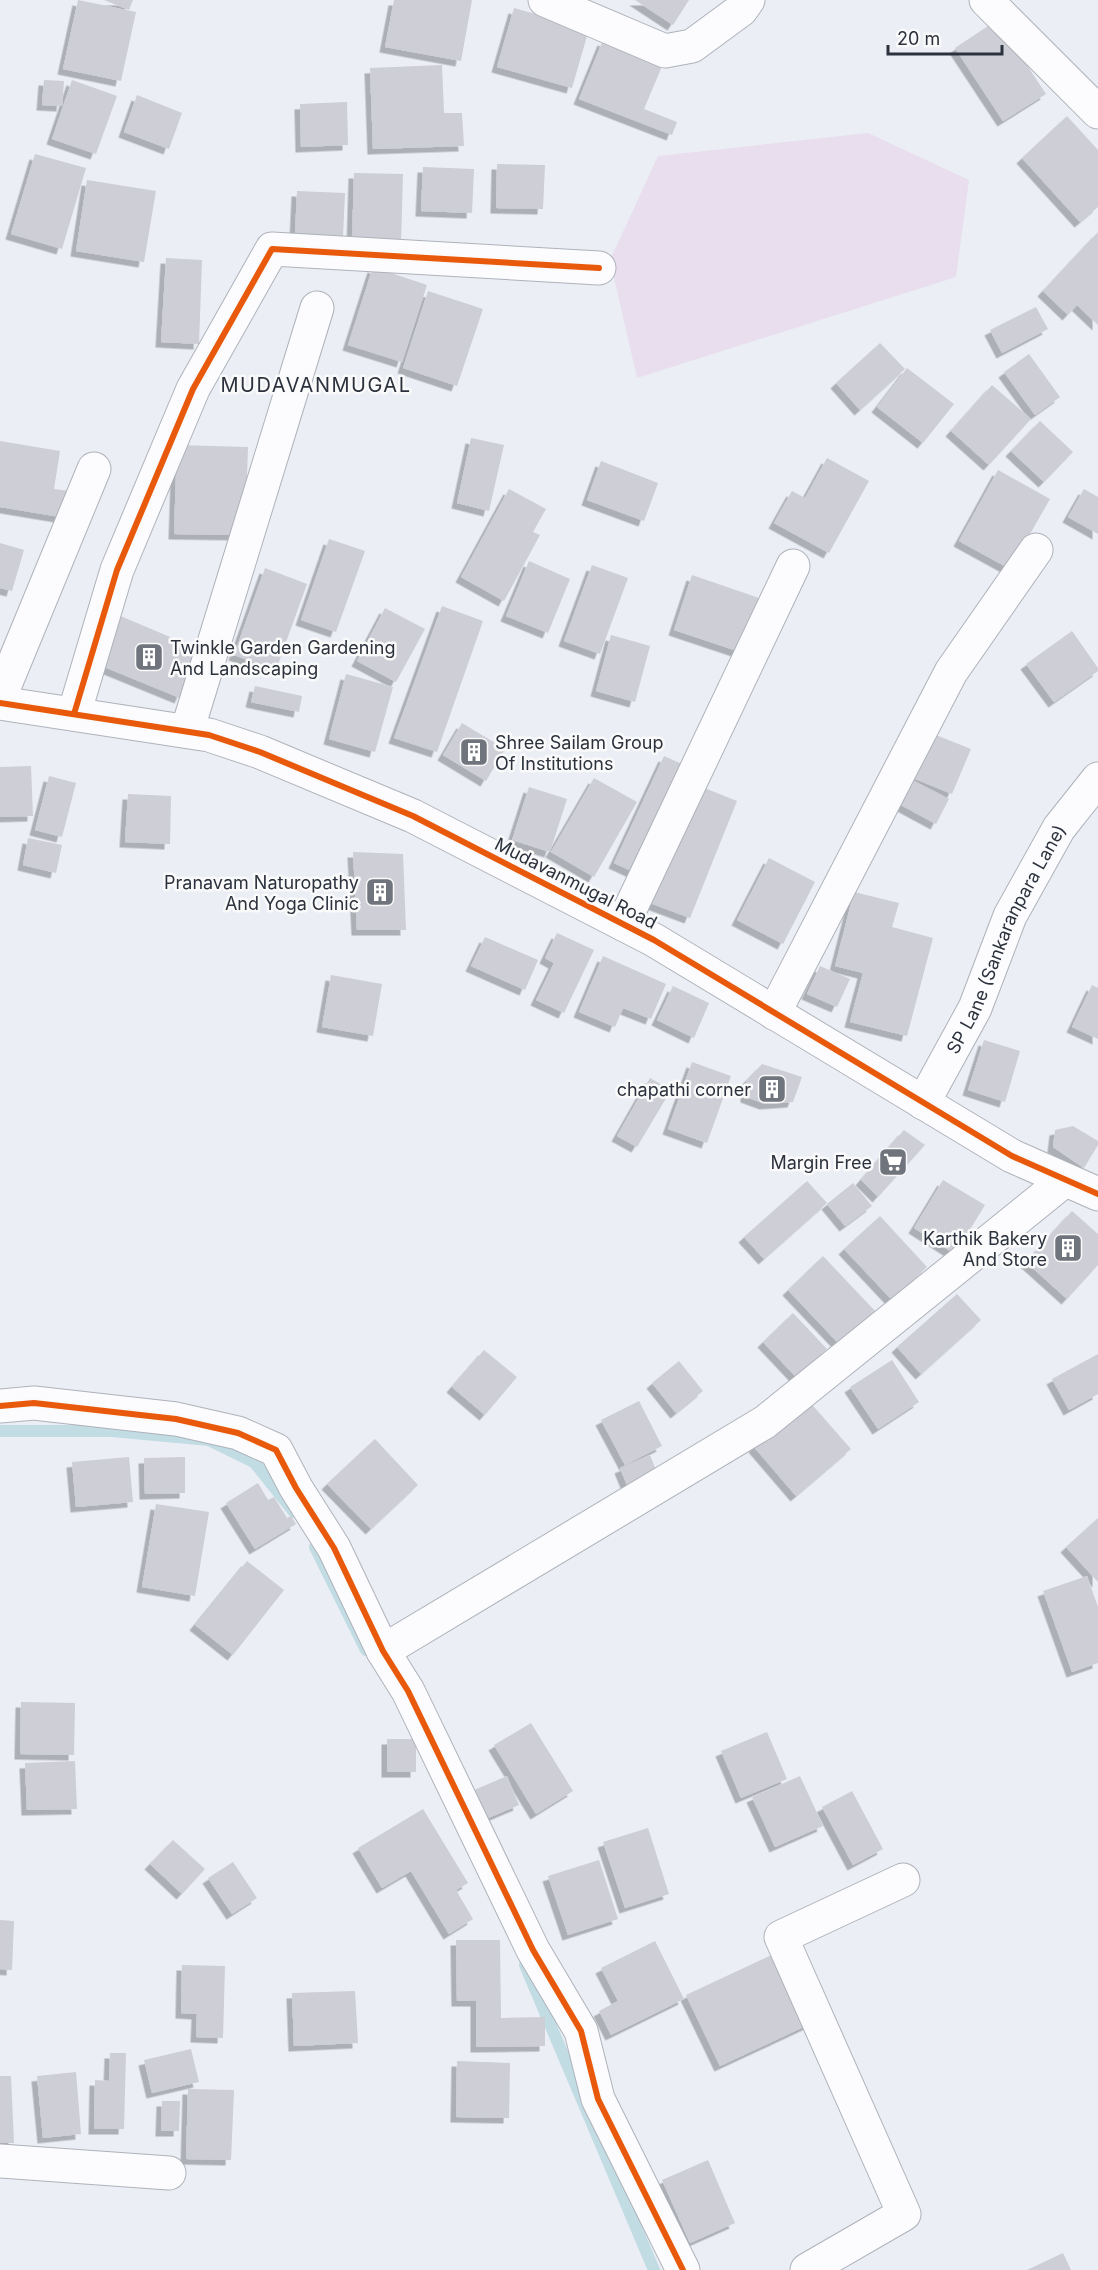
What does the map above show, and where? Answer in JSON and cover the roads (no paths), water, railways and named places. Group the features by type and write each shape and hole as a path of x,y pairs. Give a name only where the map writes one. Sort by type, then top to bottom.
{"street":[{"path":"545,0 665,51 692,46 741,10 748,0"},
{"path":"986,0 1098,112"},
{"path":"74,714 117,570 193,389 273,249 599,268"},
{"path":"187,731 317,308"},
{"path":"0,697 94,469"},
{"path":"774,1013 951,672 1036,550"},
{"path":"623,924 793,566"},
{"name":"Mudavanmugal Road","path":"0,702 209,735 260,752 413,816 654,940 1012,1156 1098,1194"},
{"name":"SP Lane (Sankaranpara Lane)","path":"923,1103 975,1008 1010,916 1059,828 1098,779"},
{"path":"383,1651 765,1422 1065,1180"},
{"path":"0,1406 34,1403 176,1419 238,1433 276,1450 296,1488 334,1548 383,1651 408,1691 533,1950 580,2031 598,2099 683,2270"},
{"path":"807,2270 904,2214 781,1937 903,1880"},
{"path":"0,2161 169,2173"}],"waterway":[{"path":"0,1431 112,1431 209,1440 254,1462 294,1512"},
{"path":"315,1547 366,1650"},
{"path":"525,1965 654,2270"}],"place":[{"name":"Twinkle Garden Gardening And Landscaping","path":"149,657"},
{"name":"Shree Sailam Group Of Institutions","path":"474,752"},
{"name":"Pranavam Naturopathy And Yoga Clinic","path":"380,892"},
{"name":"chapathi corner","path":"772,1089"},
{"name":"Margin Free","path":"893,1162"},
{"name":"Karthik Bakery And Store","path":"1068,1248"}],"district":[{"name":"MUDAVANMUGAL","path":"316,385"}]}
